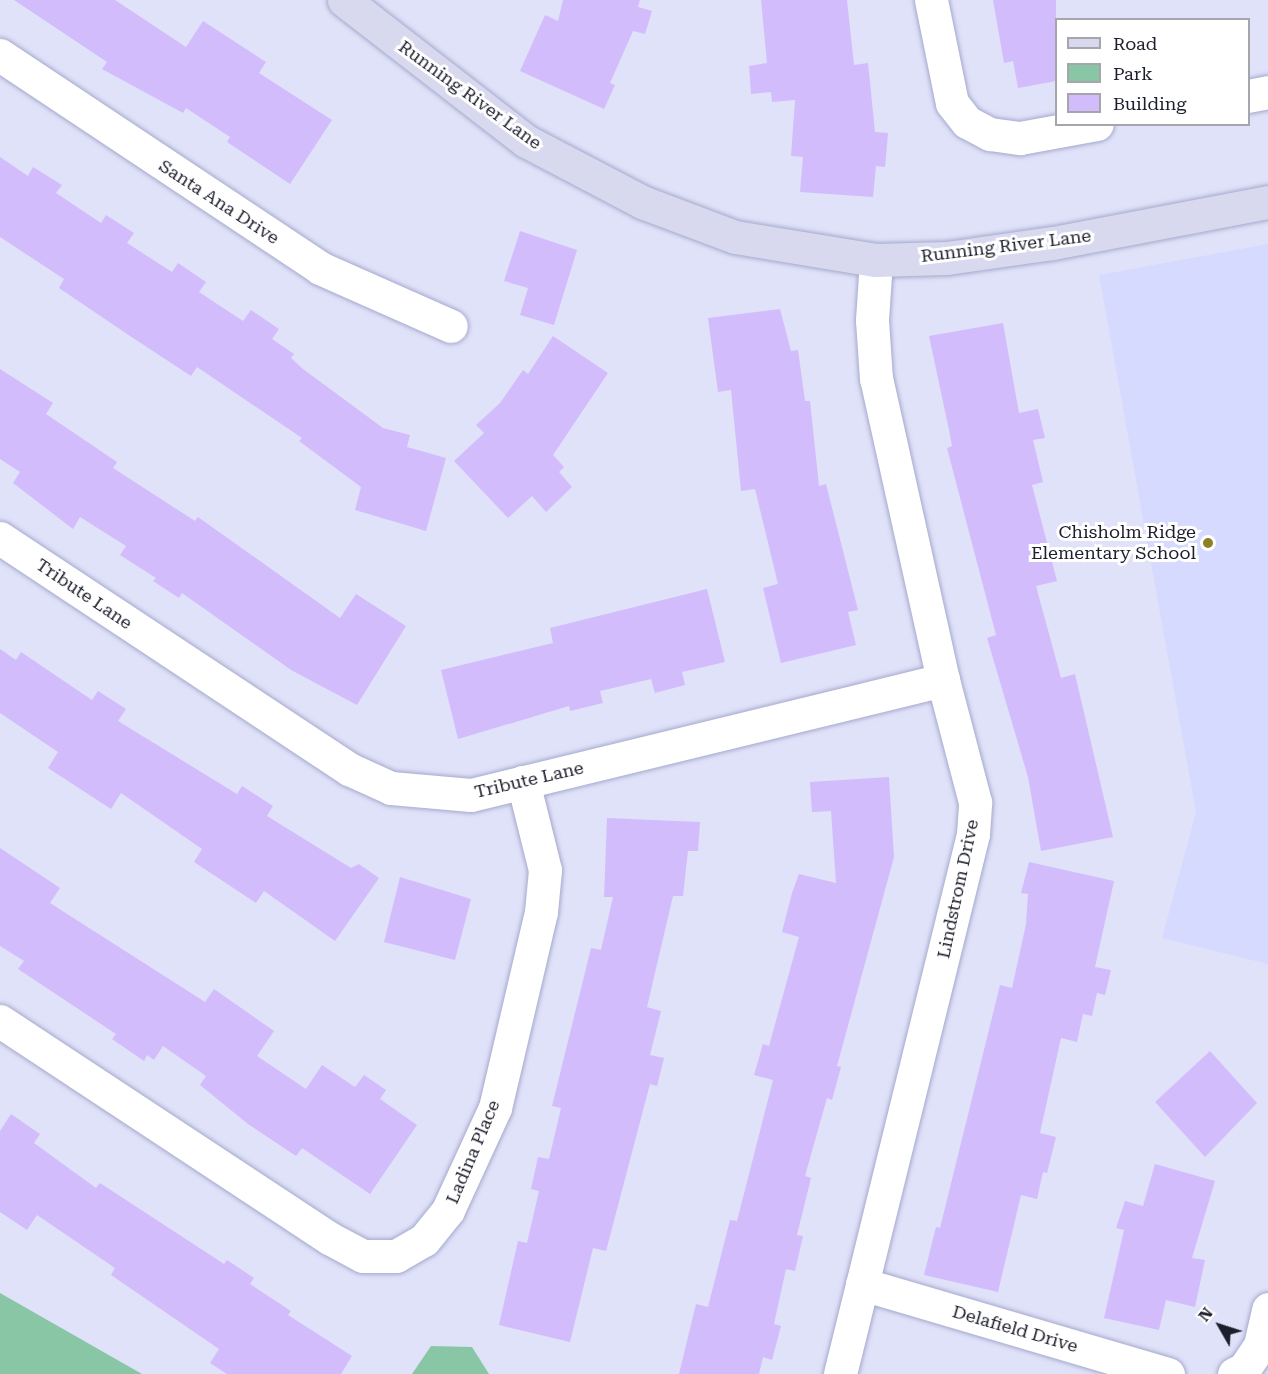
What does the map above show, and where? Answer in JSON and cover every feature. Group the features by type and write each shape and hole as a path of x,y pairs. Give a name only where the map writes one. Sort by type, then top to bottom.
{"street":[{"name":"Running River Lane","path":"344,0 526,141 642,202 735,237 876,260 947,258 1053,243 1268,202"},
{"path":"931,0 952,103 967,122 990,134 1020,138 1086,126"},
{"name":"Santa Ana Drive","path":"0,55 320,268 451,326"},
{"path":"1250,96 1268,92"},
{"name":"Lindstrom Drive","path":"840,1374 973,834 975,802 943,681 876,379 872,320 876,260"},
{"name":"Tribute Lane","path":"0,538 349,769 391,788 471,795 943,681"},
{"name":"Ladina Place","path":"0,1021 329,1238 363,1256 396,1256 424,1240 448,1210 495,1108 541,912 545,870 523,782"},
{"name":"Delafield Drive","path":"862,1284 1168,1374"},
{"path":"1234,1374 1244,1369 1260,1345 1268,1310"}],"shaded area":[{"name":"Chisholm Ridge Elementary School","path":"1268,244 1268,964 1162,938 1196,812 1099,275"}],"green space":[{"path":"0,1293 142,1374 0,1374"},
{"path":"431,1346 472,1347 489,1374 412,1374"}],"building":[{"path":"14,0 115,0 186,47 203,21 266,62 259,73 332,120 290,184 227,142 230,137 186,108 183,113 102,69 107,62"},
{"path":"563,0 640,0 638,7 652,11 645,34 633,31 610,83 615,85 604,109 520,71 545,15 558,21"},
{"path":"761,0 847,0 854,65 868,63 875,132 888,133 885,167 876,166 873,197 800,192 803,157 791,156 795,100 772,102 771,92 751,94 749,66 767,63"},
{"path":"993,0 1056,0 1055,81 1018,88 1013,61 1004,63"},
{"path":"0,157 28,176 33,167 62,185 56,193 101,223 106,215 134,233 127,243 172,272 178,263 206,282 199,292 243,321 251,310 279,329 272,339 294,354 291,358 303,369 383,428 410,435 407,447 446,458 426,531 355,510 361,487 299,441 302,438 197,367 191,376 130,336 59,288 64,279 0,237"},
{"path":"520,231 577,250 554,325 520,315 528,288 504,281"},
{"path":"780,309 791,351 798,350 805,401 810,401 819,486 826,484 858,610 848,612 856,645 781,663 763,588 778,584 755,489 741,491 731,390 718,392 708,318"},
{"path":"1003,323 1019,413 1038,409 1045,438 1033,440 1043,482 1032,485 1057,581 1036,586 1061,678 1075,674 1113,837 1041,851 1028,777 987,638 996,635 947,448 952,446 929,336"},
{"path":"553,336 608,373 553,455 564,467 559,472 572,487 546,512 532,496 508,518 454,461 484,433 476,425 500,403 523,370 528,374"},
{"path":"0,369 53,403 46,414 117,462 113,468 195,521 198,517 340,618 356,594 406,626 357,705 291,670 182,593 179,598 153,581 156,578 120,555 126,546 80,517 73,529 13,483 20,472 0,459"},
{"path":"707,589 725,662 682,672 685,685 655,693 651,679 600,691 603,703 570,711 569,706 458,739 441,670 553,643 550,628"},
{"path":"0,649 16,660 21,652 92,700 98,691 126,709 118,721 237,794 242,786 273,806 267,816 351,868 359,864 379,878 335,941 264,891 256,903 194,862 202,849 121,793 111,809 48,768 58,752 0,713"},
{"path":"889,777 894,857 837,1066 841,1067 832,1100 827,1098 805,1176 811,1178 797,1235 803,1236 795,1271 786,1269 774,1324 781,1326 772,1360 763,1357 759,1374 679,1374 696,1304 708,1307 730,1220 737,1221 773,1080 754,1075 763,1044 769,1046 799,937 782,932 792,893 799,874 836,883 831,811 812,812 810,782"},
{"path":"607,818 700,822 698,851 688,851 683,896 673,896 647,1007 661,1011 650,1055 664,1058 657,1086 650,1084 606,1251 593,1248 570,1342 499,1325 518,1241 527,1243 539,1191 531,1189 538,1157 549,1159 561,1108 552,1106 591,948 601,950 613,897 604,897"},
{"path":"0,848 60,888 50,903 205,1002 214,989 274,1031 257,1056 306,1089 322,1065 355,1087 364,1075 386,1090 380,1099 417,1125 370,1194 302,1148 296,1156 248,1124 200,1085 206,1076 163,1046 154,1060 147,1055 144,1061 112,1039 116,1034 18,969 24,961 0,946"},
{"path":"1029,862 1114,881 1095,967 1111,970 1105,995 1097,993 1092,1016 1083,1014 1077,1042 1061,1038 1040,1133 1056,1137 1047,1173 1043,1172 1037,1199 1021,1195 998,1292 924,1275 936,1227 940,1228 1000,985 1012,988 1026,924 1028,894 1021,893"},
{"path":"400,877 471,899 455,960 384,942"},
{"path":"1210,1051 1257,1103 1205,1157 1155,1102"},
{"path":"11,1114 40,1134 34,1143 96,1188 100,1183 224,1264 227,1260 254,1278 250,1284 291,1311 288,1315 352,1356 341,1374 227,1374 210,1363 219,1349 111,1275 115,1268 37,1215 27,1230 0,1212 0,1131"},
{"path":"1155,1164 1215,1181 1192,1258 1205,1260 1195,1307 1166,1300 1159,1330 1104,1318 1124,1230 1116,1228 1125,1201 1143,1206"}],"place":[{"name":"Chisholm Ridge Elementary School","path":"1208,543"}]}
